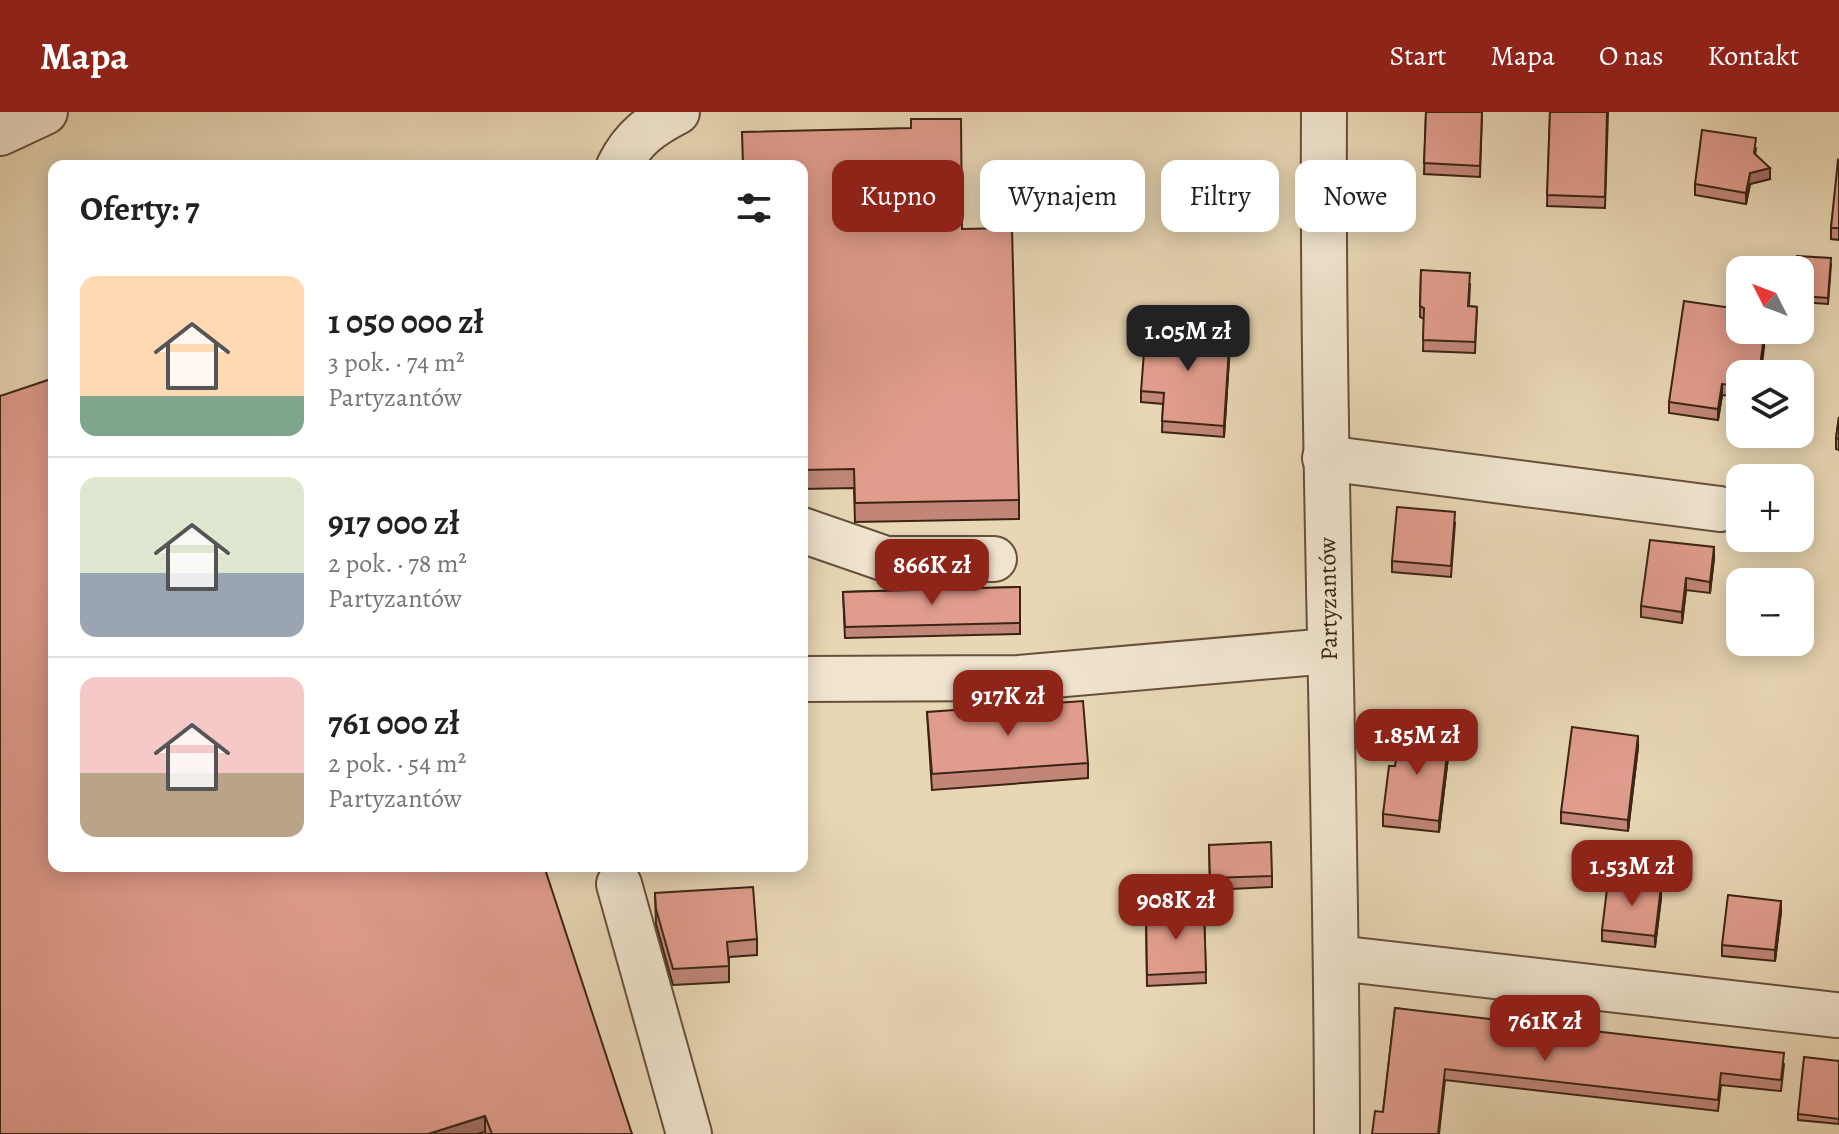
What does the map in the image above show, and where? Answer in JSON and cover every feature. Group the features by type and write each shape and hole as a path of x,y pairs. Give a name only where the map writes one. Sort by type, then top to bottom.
{"street":[{"path":"0,133 45,112"},
{"path":"622,160 648,127 677,112"},
{"name":"Partyzantów","path":"1324,112 1325,458 1337,958 1337,1134"},
{"path":"1325,458 1720,509"},
{"path":"808,532 886,559 994,559"},
{"path":"808,679 1019,678 1329,651"},
{"path":"619,884 689,1134"},
{"path":"1337,958 1836,1015"}],"building":[{"path":"1426,112 1482,112 1480,166 1424,163"},
{"path":"1550,112 1607,112 1605,197 1547,195"},
{"path":"911,119 961,119 961,160 832,160 832,232 964,232 964,229 980,229 980,232 1012,232 1019,500 855,503 854,469 808,470 808,160 743,160 742,132 911,128"},
{"path":"1702,130 1756,138 1754,153 1770,168 1750,173 1746,193 1695,184"},
{"path":"1838,160 1839,228 1831,228"},
{"path":"1814,257 1831,258 1828,298 1814,297"},
{"path":"1421,270 1470,273 1468,306 1477,307 1475,342 1423,340"},
{"path":"1684,301 1726,307 1726,344 1763,344 1761,360 1726,360 1726,384 1722,384 1718,409 1669,402"},
{"path":"1146,326 1230,333 1224,426 1162,421 1164,393 1141,391"},
{"path":"48,380 48,872 546,872 632,1134 492,1134 485,1116 428,1134 0,1134 0,396"},
{"path":"1397,507 1455,512 1451,566 1392,561"},
{"path":"1650,540 1714,547 1710,582 1686,578 1682,612 1641,606"},
{"path":"1020,587 1020,623 845,627 843,592"},
{"path":"1083,701 1088,763 932,774 927,712"},
{"path":"1572,727 1638,736 1628,820 1561,812"},
{"path":"1400,731 1449,738 1439,821 1383,814 1389,766 1395,766"},
{"path":"1271,842 1272,876 1210,878 1209,845"},
{"path":"1608,881 1661,887 1655,936 1602,930"},
{"path":"753,887 757,939 727,942 729,966 673,969 656,909 655,893"},
{"path":"1728,895 1781,901 1775,950 1722,945"},
{"path":"1204,910 1206,972 1147,975 1146,912"},
{"path":"1395,1008 1784,1053 1781,1080 1721,1073 1718,1100 1445,1069 1438,1134 1372,1134 1375,1111 1383,1112"},
{"path":"1804,1057 1839,1061 1839,1119 1798,1114"}]}
